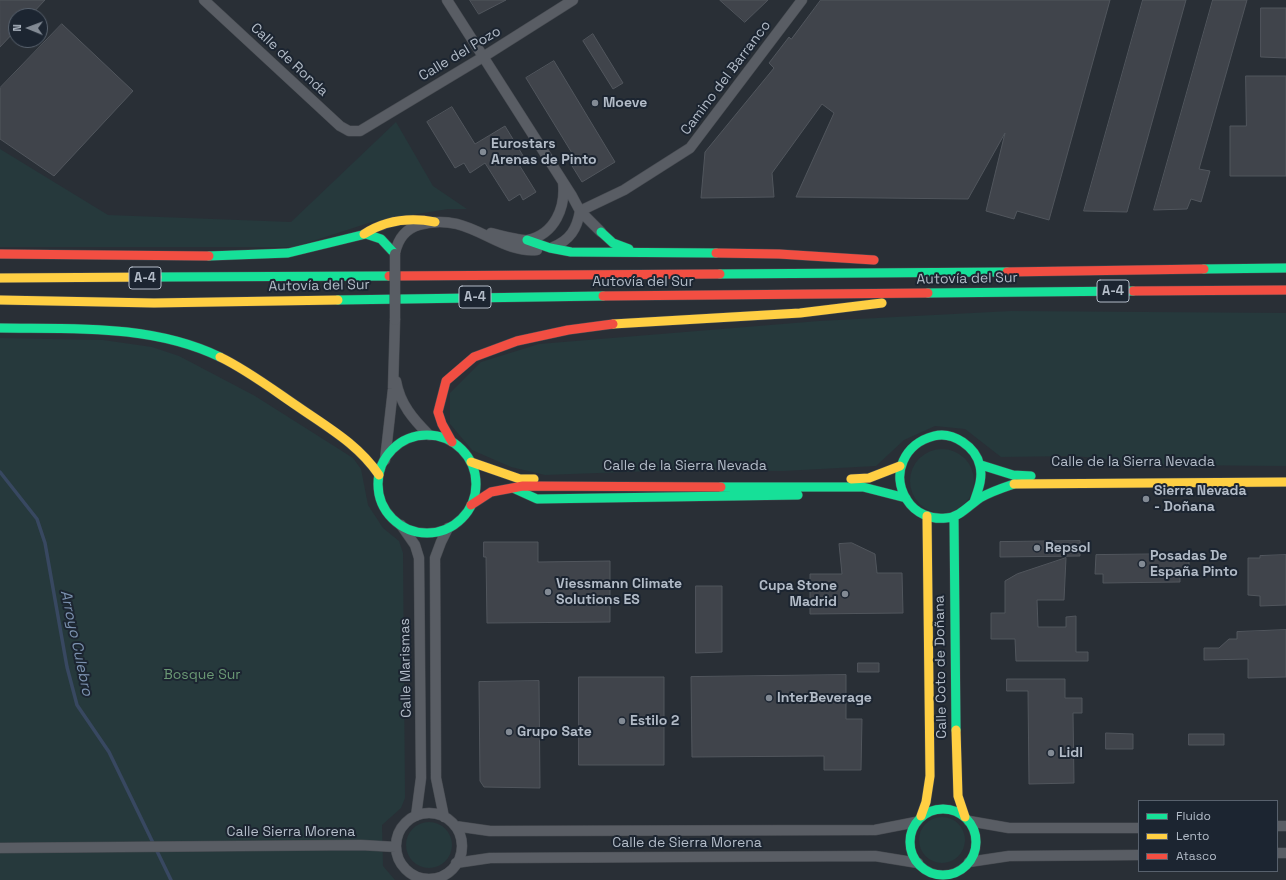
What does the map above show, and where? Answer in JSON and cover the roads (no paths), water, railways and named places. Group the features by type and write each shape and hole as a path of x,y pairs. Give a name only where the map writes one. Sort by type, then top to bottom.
{"main road":[{"path":"364,234 374,227 394,221 416,218 435,222"},
{"path":"601,232 613,243 640,252"},
{"path":"2,254 33,253 147,256 264,255 289,253 330,244 364,234 373,234 387,242 395,254"},
{"path":"527,240 550,248 572,252 779,254 883,261"},
{"path":"2,254 120,265"},
{"path":"1269,268 1286,258"},
{"path":"904,263 944,272"},
{"path":"166,267 246,268 289,276"},
{"name":"Autovía del Sur","path":"0,278 944,272 1286,268"},
{"name":"Autovía del Sur","path":"3,301 154,303 413,298 1286,290"},
{"path":"452,442 443,428 438,413 440,394 445,385 462,364 478,355 512,341 562,330 628,323 812,312 849,308 941,293"},
{"path":"0,328 120,331 148,335 187,344 212,354 259,380 364,454 379,475"},
{"path":"429,435 441,437 452,442 460,447 471,462 476,483 471,504 458,522 448,528 429,533 410,530 401,525 385,509 381,498 379,475 384,460 403,441 412,438 429,435"},
{"path":"974,502 979,492 982,480 981,465 976,454 968,445 958,439 937,436 917,443 909,450 900,466 899,479 906,498 916,510 928,516 941,519 954,517 965,511 974,502 999,488 1014,484 1286,482"},
{"name":"Calle de la Sierra Nevada","path":"471,462 520,479 579,481 856,479 869,478 900,466"},
{"name":"Calle de la Sierra Nevada","path":"981,465 1013,475 1029,476 1286,476"},
{"path":"471,504 491,492 523,486 863,486 882,490 906,498"},
{"path":"513,488 537,499 776,496 882,490"},
{"name":"Calle Coto de Doñana","path":"918,819 926,802 930,776 928,516"},
{"name":"Calle Coto de Doñana","path":"954,517 956,777 958,796 967,819"},
{"path":"926,880 920,866 912,854 910,843 911,832 918,819 931,810 943,808 954,811 967,819 974,830 976,841 974,852 967,864 961,880"},
{"path":"920,866 933,873 944,875 955,872 967,864"}],"street":[{"name":"Calle de Ronda","path":"204,0 340,126 349,131 360,131"},
{"path":"447,0 580,211 601,232"},
{"name":"Calle del Pozo","path":"360,131 483,57 573,0"},
{"name":"Camino del Barranco","path":"580,211 624,190 690,148 802,0"},
{"path":"384,460 390,422 394,367 395,254 397,242 406,232 415,226 435,222 462,225 478,230 527,240 552,226 561,212 564,190 563,182"},
{"path":"561,212 573,210 580,211"},
{"path":"478,230 505,244 518,248 529,250 550,248 568,239 578,222 580,211"},
{"path":"394,367 397,389 404,406 429,435"},
{"name":"Calle Marismas","path":"401,525 415,544 420,558 421,778 416,816"},
{"name":"Calle Marismas","path":"444,817 436,778 435,558 440,542 448,528"},
{"path":"430,813 444,817 455,826 459,835 461,844 456,863 448,876 428,879 419,878 402,865 398,856 396,847 401,828 407,821 416,816 430,813"},
{"name":"Calle de Sierra Morena","path":"455,826 490,831 875,830 918,819"},
{"path":"967,819 1009,828 1138,828"},
{"name":"Calle Sierra Morena","path":"0,848 361,845 396,847"},
{"path":"967,864 1009,856 1138,855"},
{"name":"Calle de Sierra Morena","path":"456,863 490,858 875,856 920,866"}],"waterway":[{"name":"Arroyo Culebro","path":"0,472 37,519 45,543 67,667 77,705 109,752 171,880"}],"place":[{"name":"Moeve","path":"595,103"},
{"name":"Eurostars Arenas de Pinto","path":"483,152"},
{"name":"Sierra Nevada - Doñana","path":"1146,499"},
{"name":"Repsol","path":"1037,548"},
{"name":"Posadas De España Pinto","path":"1142,564"},
{"name":"Viessmann Climate Solutions ES","path":"548,592"},
{"name":"Cupa Stone Madrid","path":"845,594"},
{"name":"InterBeverage","path":"769,698"},
{"name":"Estilo 2","path":"622,721"},
{"name":"Grupo Sate","path":"509,732"},
{"name":"Lidl","path":"1051,753"}],"park label":[{"name":"Bosque Sur","path":"202,675"}]}
